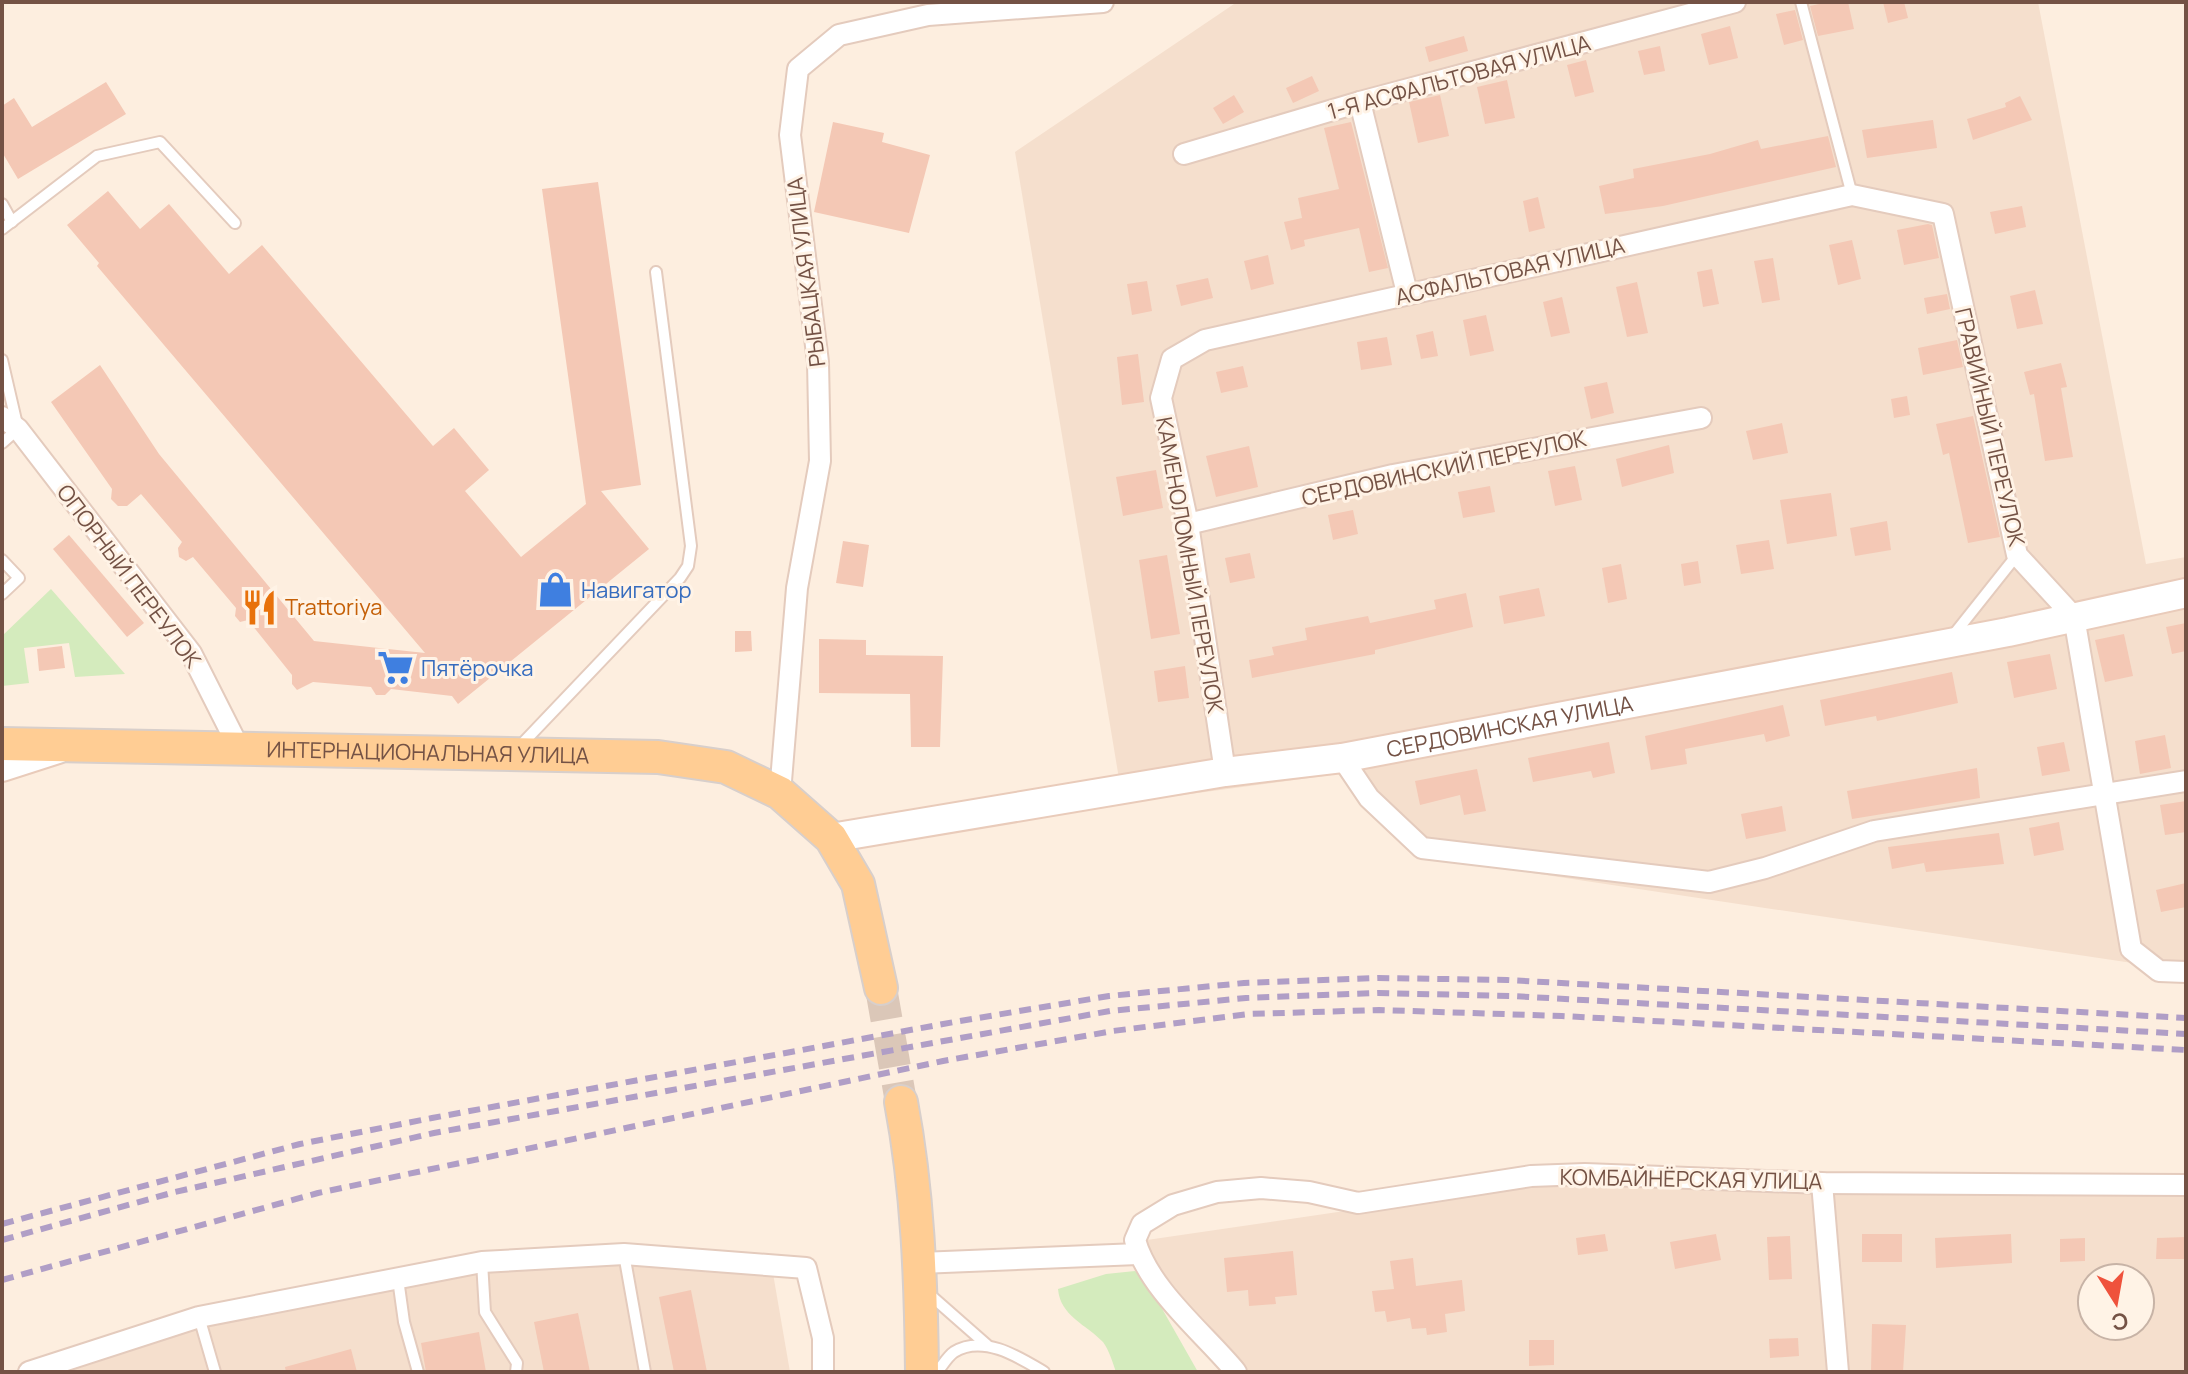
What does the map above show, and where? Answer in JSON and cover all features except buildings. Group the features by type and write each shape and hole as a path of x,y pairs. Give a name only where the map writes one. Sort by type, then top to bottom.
{"main road":[{"name":"ИНТЕРНАЦИОНАЛЬНАЯ УЛИЦА","path":"2,744 672,759 726,767 780,793 831,838 858,884 881,988"},
{"path":"901,1102 912,1162 920,1275 922,1372"}],"street":[{"name":"РЫБАЦКАЯ УЛИЦА","path":"780,793 797,588 820,461 818,362 790,135 798,69 839,35 928,15 1103,2"},
{"name":"1-Я АСФАЛЬТОВАЯ УЛИЦА","path":"1184,154 1360,102 1735,2"},
{"path":"1360,102 1407,293"},
{"name":"АСФАЛЬТОВАЯ УЛИЦА","path":"1172,359 1205,340 1852,195"},
{"name":"ГРАВИЙНЫЙ ПЕРЕУЛОК","path":"1852,195 1943,214 2017,555 2074,617"},
{"name":"КАМЕНОЛОМНЫЙ ПЕРЕУЛОК","path":"1172,359 1161,398 1188,524 1225,772"},
{"name":"СЕРДОВИНСКИЙ ПЕРЕУЛОК","path":"1188,524 1393,475 1701,418"},
{"name":"ОПОРНЫЙ ПЕРЕУЛОК","path":"10,423 191,653 239,748"},
{"name":"СЕРДОВИНСКАЯ УЛИЦА","path":"831,838 1225,772 1342,758 1946,643 2186,593"},
{"path":"2074,617 2131,949 2159,971 2186,972"},
{"path":"2,767 69,745"},
{"path":"1342,758 1369,798 1422,848 1709,882 1765,868 1874,831 2186,781"},
{"name":"КОМБАЙНЁРСКАЯ УЛИЦА","path":"1138,1254 1135,1240 1142,1224 1173,1205 1217,1192 1285,1188 1358,1203 1558,1175 1652,1175 1822,1183 2186,1185"},
{"path":"1822,1183 1838,1372"},
{"path":"29,1372 199,1317 482,1262 624,1254 806,1268 823,1338 823,1372"},
{"path":"920,1275 1138,1254 1205,1342 1236,1372"}],"lane":[{"path":"1801,2 1852,195"},
{"path":"2,204 7,225 97,156 160,142 235,223"},
{"path":"513,754 688,566 691,546 656,272"},
{"path":"2,360 10,423 2,443"},
{"path":"1946,643 2017,555"},
{"path":"2,560 19,578 2,594"},
{"path":"624,1254 645,1372"},
{"path":"482,1262 485,1312 517,1363 516,1372"},
{"path":"920,1275 987,1345 1018,1356 1044,1372"},
{"path":"398,1279 404,1322 418,1372"},
{"path":"199,1317 215,1372"},
{"path":"937,1372 954,1352 987,1345"}],"shaded area":[{"path":"1237,2 2038,2 2146,564 2186,557 2186,971 1459,862 1346,773 1123,803 1015,152"},
{"path":"1549,1181 2186,1186 2186,1372 1236,1372 1140,1241"},
{"path":"528,1254 770,1256 790,1372 10,1372 202,1316"}],"green space":[{"path":"51,589 125,674 75,677 69,643 24,648 29,683 2,686 2,636"},
{"path":"1135,1271 1148,1284 1198,1372 1116,1372 1103,1342 1069,1313 1060,1298 1058,1289 1106,1274"}],"tunnel":[{"path":"881,988 901,1102"}],"railway":[{"path":"2,1224 300,1144 432,1118 1109,996 1244,983 1378,978 1507,980 2186,1018"},
{"path":"2,1240 175,1192 434,1133 1110,1011 1246,998 1378,993 1512,996 2186,1034"},
{"path":"2,1280 318,1193 943,1061 1113,1031 1248,1014 1379,1010 1562,1016 2186,1050"}],"place":[{"name":"Навигатор","path":"555,590"},
{"name":"Trattoriya","path":"259,607"},
{"name":"Пятёрочка","path":"395,668"}]}
